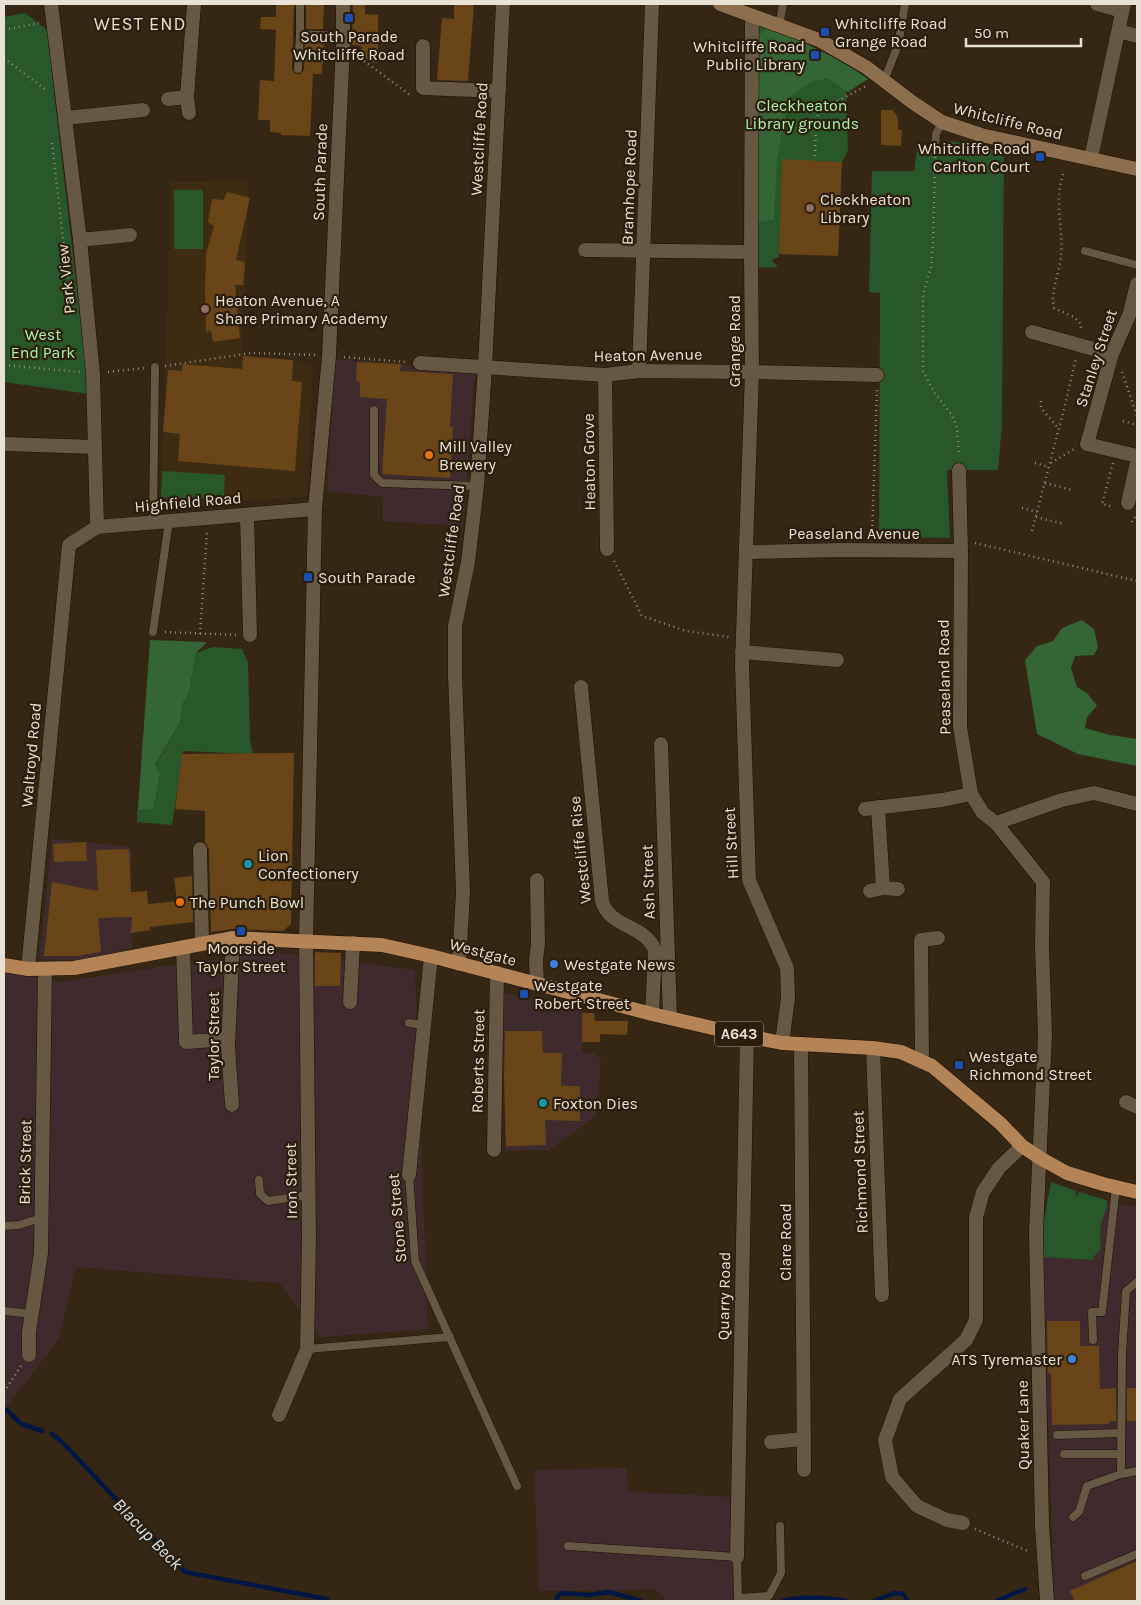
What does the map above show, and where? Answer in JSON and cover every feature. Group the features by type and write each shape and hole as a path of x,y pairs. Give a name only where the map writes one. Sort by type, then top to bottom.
{"main road":[{"name":"Whitcliffe Road","path":"720,4 819,40 866,67 942,122 981,135 1137,169"},
{"name":"Westgate","path":"45,968 74,968 233,938 382,945 652,1014 747,1036 782,1043 873,1048 901,1052 932,1066 1000,1123 1022,1146 1040,1158 1068,1172 1137,1192"},
{"name":"A643","path":"4,965 28,969 45,968"}],"street":[{"name":"Park View","path":"51,4 80,240 93,374 97,527"},
{"path":"189,113 187,97 194,4"},
{"name":"South Parade","path":"306,941 315,509 330,356 344,4"},
{"name":"Westcliffe Road","path":"460,964 463,892 455,626 468,562 477,486 503,4"},
{"name":"Bramhope Road","path":"640,371 652,4"},
{"path":"1091,158 1123,7 1097,4"},
{"name":"Grange Road","path":"742,652 752,372 752,16"},
{"path":"1119,31 1137,36"},
{"path":"423,46 423,88 499,91"},
{"path":"168,99 187,97"},
{"path":"65,118 143,110"},
{"path":"80,240 130,235"},
{"path":"585,250 751,252"},
{"name":"Stanley Street","path":"1116,451 1087,444 1112,354 1134,314 1137,284"},
{"path":"1032,332 1112,354"},
{"name":"Heaton Avenue","path":"420,363 605,375 640,371 877,375"},
{"name":"Heaton Grove","path":"605,375 608,548"},
{"path":"4,444 95,447"},
{"path":"1116,451 1137,456"},
{"path":"1124,506 1137,462"},
{"name":"Peaseland Road","path":"959,470 961,545 960,727 971,794 983,813 996,823 1043,882 1042,946 1045,1035 1040,1158"},
{"name":"Highfield Road","path":"69,545 97,527 315,509"},
{"path":"247,515 250,635"},
{"name":"Waltroyd Road","path":"28,969 69,545"},
{"name":"Peaseland Avenue","path":"747,552 872,550 961,545"},
{"path":"742,652 838,660"},
{"name":"Hill Street","path":"742,652 749,880 787,968 788,998 782,1043"},
{"name":"Westcliffe Rise","path":"581,687 602,900 605,910 611,916 646,937 652,943 655,951 652,1014"},
{"name":"Ash Street","path":"661,744 670,1018"},
{"path":"996,823 1062,800 1094,793 1137,804"},
{"path":"898,889 877,889 872,808 942,800 971,794"},
{"path":"200,849 202,943"},
{"path":"537,880 537,984"},
{"name":"Taylor Street","path":"232,1104 228,1039 233,938"},
{"path":"922,1062 921,940 938,938"},
{"name":"Iron Street","path":"279,1416 307,1349 310,1238 306,941"},
{"path":"350,1002 352,943"},
{"path":"182,947 186,1042 228,1039"},
{"name":"Stone Street","path":"409,1175 431,956"},
{"name":"Brick Street","path":"29,1355 29,1332 41,1253 45,968"},
{"name":"Roberts Street","path":"494,1150 497,973"},
{"name":"Quarry Road","path":"737,1557 747,1036"},
{"name":"Clare Road","path":"801,1044 804,1470"},
{"name":"Richmond Street","path":"873,1048 882,1295"},
{"path":"963,1523 947,1520 917,1506 892,1477 885,1440 900,1400 966,1340 976,1320 976,1217 983,1192 999,1168 1022,1146"},
{"name":"Quaker Lane","path":"1040,1158 1036,1232 1042,1525 1047,1601"},
{"path":"771,1442 804,1439"}],"lane":[{"path":"298,69 300,4"},
{"path":"779,26 783,4"},
{"path":"882,80 898,45 905,4"},
{"path":"300,34 343,36"},
{"path":"935,146 936,134 942,122"},
{"path":"1085,251 1137,265"},
{"path":"153,522 155,367"},
{"path":"374,410 374,474 382,483 477,486"},
{"path":"153,632 169,521"},
{"path":"409,1023 424,1024"},
{"name":"Stone Street","path":"409,1175 415,1262 517,1486"},
{"path":"259,1180 260,1194 268,1201 309,1195"},
{"path":"1093,1340 1092,1312 1102,1312 1116,1187"},
{"path":"4,1226 19,1225 41,1218"},
{"path":"1121,1474 1122,1354 1126,1291 1137,1282"},
{"path":"4,1311 32,1314"},
{"path":"307,1349 450,1337"},
{"path":"1057,1435 1122,1434"},
{"path":"1064,1454 1122,1454"},
{"path":"1073,1517 1079,1512 1087,1486 1121,1474 1137,1471"},
{"path":"568,1546 737,1557 738,1598 769,1596 781,1573 780,1526"},
{"path":"1085,1576 1137,1554"}],"path":[{"path":"4,30 38,23 42,17"},
{"path":"4,58 46,90 45,80"},
{"path":"816,156 818,115 836,102 882,80"},
{"path":"51,138 71,314"},
{"path":"935,146 933,245 931,267 923,295 923,371 934,392 951,414 958,427 959,470"},
{"path":"330,356 420,363"},
{"path":"1121,370 1137,416"},
{"path":"872,550 877,375"},
{"path":"1041,401 1041,408 1059,429"},
{"path":"1123,421 1137,425"},
{"path":"1035,463 1050,465 1071,450"},
{"path":"1116,451 1102,504 1124,506"},
{"path":"1045,483 1072,490"},
{"path":"1022,508 1037,512"},
{"path":"1132,522 1137,514"},
{"path":"1036,517 1064,524"},
{"path":"200,634 208,518"},
{"path":"961,545 1137,581"},
{"path":"608,548 642,616 742,652"},
{"path":"153,632 250,635"},
{"path":"4,1392 29,1355"},
{"path":"963,1523 1044,1558"}],"shaded area":[{"name":"Heaton Avenue, A Share Primary Academy","path":"249,181 242,355 313,364 307,496 161,507 171,182"},
{"path":"335,359 475,371 463,526 383,521 383,497 327,491"},
{"path":"52,839 131,847 132,948 74,961 39,959"},
{"path":"270,951 415,970 428,1329 321,1337 279,1283 76,1267 59,1339 4,1410 4,970 60,982"},
{"path":"502,992 582,1010 582,1053 595,1054 601,1059 597,1114 548,1150 506,1151"},
{"path":"1051,1182 1123,1205 1137,1206 1137,1601 1054,1601 1049,1431 1044,1373 1042,1231"},
{"path":"626,1468 629,1492 733,1497 743,1598 741,1601 666,1601 655,1589 539,1591 534,1470"}],"green space":[{"name":"West End Park","path":"25,13 47,30 89,394 4,382 4,17"},
{"name":"Cleckheaton Library grounds","path":"758,24 814,48 868,79 846,91 848,150 842,162 782,160 779,257 772,260 778,267 754,268"},
{"path":"769,28 820,50 868,79 848,92 827,78 810,83 789,97 777,158 774,220 755,222 758,35"},
{"path":"951,141 1004,152 1002,425 998,470 947,470 950,538 879,537 880,293 869,292 872,171 914,171 918,143 942,147"},
{"path":"174,190 203,190 203,249 174,249"},
{"path":"162,471 225,475 224,500 161,497"},
{"path":"1082,620 1094,629 1098,647 1094,655 1075,656 1071,668 1077,687 1087,693 1097,706 1087,717 1085,728 1110,735 1137,739 1137,766 1078,754 1037,734 1025,660 1037,646 1053,641 1062,628"},
{"path":"150,640 207,642 196,653 189,692 183,703 180,722 155,765 160,774 153,808 140,810 137,822"},
{"path":"213,647 242,649 248,662 250,740 253,754 183,751 172,825 137,822 155,766 180,722 183,703 189,692 196,653"},
{"path":"1051,1182 1076,1191 1075,1196 1079,1192 1106,1200 1107,1206 1100,1232 1101,1249 1094,1256 1094,1260 1043,1257 1042,1231"}],"building":[{"path":"276,4 294,4 292,69 295,73 300,74 304,70 305,40 324,41 322,74 313,74 310,136 281,135 281,133 270,132 270,120 258,120 260,80 274,81 276,30 260,29 261,17 276,17"},
{"path":"306,4 324,4 323,29 306,29"},
{"path":"353,4 365,4 365,14 378,15 378,63 370,62 362,56 362,46 352,45"},
{"path":"454,4 474,4 468,81 437,80 442,18 454,19"},
{"path":"881,110 892,110 896,114 898,130 902,130 901,146 881,145"},
{"name":"Cleckheaton Library","path":"782,159 842,162 838,256 779,254"},
{"path":"227,192 250,198 236,260 245,262 243,285 235,285 240,338 213,342 211,331 206,332 206,254 214,226 208,222 212,199 224,200"},
{"path":"243,356 293,360 292,381 302,382 295,471 178,461 180,434 163,432 168,370 182,371 182,364 242,369"},
{"path":"357,362 401,364 400,371 453,374 450,427 453,427 450,478 382,474 387,399 360,397 360,382 356,381"},
{"name":"Lion Confectionery","path":"294,753 291,924 283,931 233,929 211,932 209,849 205,842 205,811 175,809 182,754"},
{"path":"86,842 87,861 54,862 53,844"},
{"path":"129,849 131,892 147,891 148,904 177,901 174,878 192,876 193,922 150,927 150,930 131,933 132,917 98,918 101,952 77,956 44,956 52,882 98,891 96,850"},
{"path":"315,952 341,953 340,986 315,986"},
{"path":"582,1013 594,1013 595,1021 628,1021 627,1035 600,1034 600,1042 582,1042"},
{"name":"Foxton Dies","path":"505,1031 542,1031 543,1053 562,1053 561,1086 580,1086 580,1121 545,1120 546,1145 506,1146"},
{"path":"1047,1321 1080,1321 1080,1346 1099,1346 1100,1389 1116,1388 1116,1421 1109,1421 1109,1424 1052,1425"},
{"path":"1127,1388 1137,1388 1137,1421 1127,1421"},
{"path":"1137,1561 1137,1601 1075,1601 1070,1591"}],"waterway":[{"name":"Blacup Beck","path":"7,1410 21,1424 42,1431"},
{"name":"Blacup Beck","path":"52,1434 61,1441 185,1572 327,1599"},
{"name":"Blacup Beck","path":"996,1601 1025,1589"},
{"name":"Blacup Beck","path":"557,1601 557,1597 561,1593 589,1595 609,1592 641,1601"},
{"name":"Blacup Beck","path":"874,1601 894,1593 903,1594 908,1601"},
{"name":"Blacup Beck","path":"783,1601 798,1598 846,1601"}],"place":[{"name":"South Parade Whitcliffe Road","path":"349,18"},
{"name":"Whitcliffe Road Grange Road","path":"825,32"},
{"name":"Whitcliffe Road Public Library","path":"815,55"},
{"name":"Whitcliffe Road Carlton Court","path":"1040,157"},
{"name":"Cleckheaton Library","path":"810,208"},
{"name":"Heaton Avenue, A Share Primary Academy","path":"205,309"},
{"name":"Mill Valley Brewery","path":"429,455"},
{"name":"South Parade","path":"308,577"},
{"name":"Lion Confectionery","path":"248,864"},
{"name":"The Punch Bowl","path":"180,902"},
{"name":"Moorside Taylor Street","path":"241,931"},
{"name":"Westgate News","path":"554,964"},
{"name":"Westgate Robert Street","path":"524,994"},
{"name":"Westgate Richmond Street","path":"959,1065"},
{"name":"Foxton Dies","path":"543,1103"},
{"name":"ATS Tyremaster","path":"1072,1359"}],"district":[{"name":"WEST END","path":"140,24"}]}
